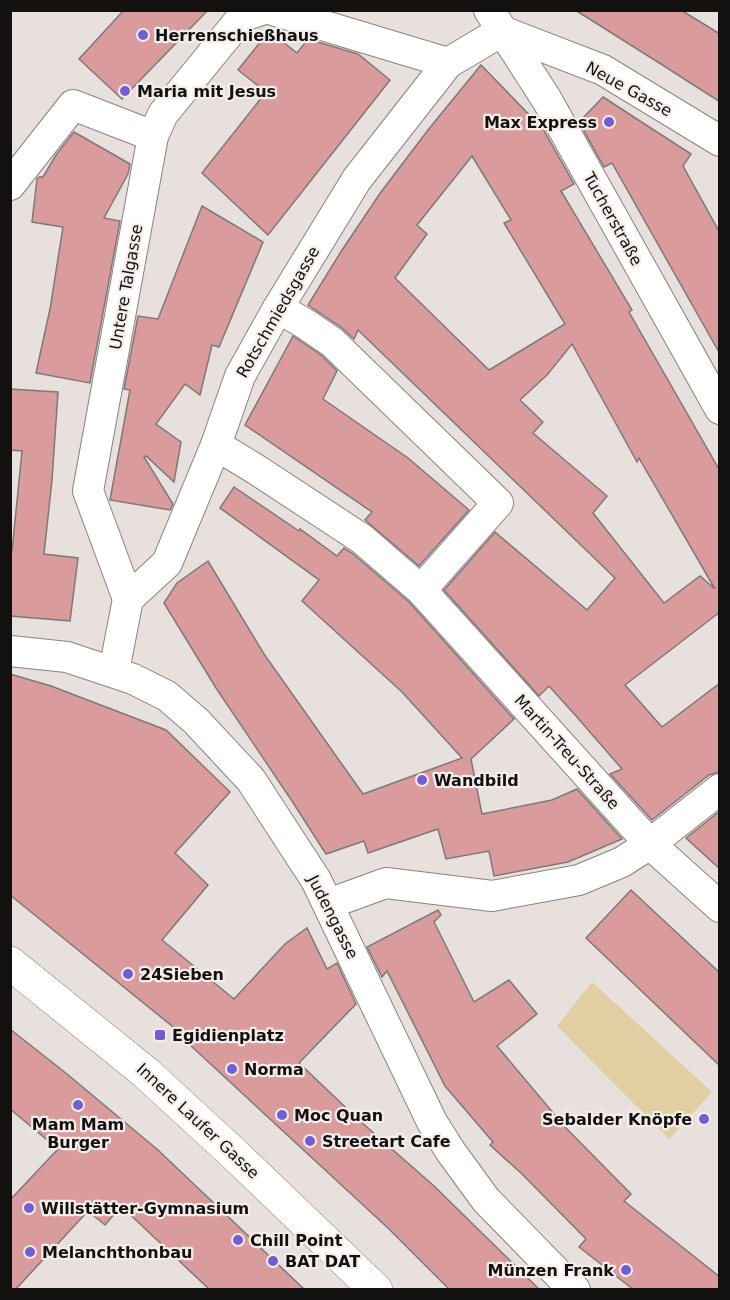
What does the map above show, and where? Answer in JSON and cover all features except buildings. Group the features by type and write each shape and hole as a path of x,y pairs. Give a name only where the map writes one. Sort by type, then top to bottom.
{"street":[{"name":"Untere Talgasse","path":"128,599 88,491 153,136 163,114 243,16 261,10"},
{"path":"272,10 448,63"},
{"name":"Rotschmiedsgasse","path":"128,599 167,563 216,445 240,376 278,308 357,179 448,63 496,21"},
{"name":"Neue Gasse","path":"496,21 603,70 720,141"},
{"name":"Tucherstraße","path":"496,21 547,100 720,409"},
{"path":"10,185 73,105 153,136"},
{"path":"278,308 332,342 498,503 421,590"},
{"name":"Martin-Treu-Straße","path":"216,445 362,538 421,590 650,844 720,907"},
{"path":"114,671 128,599"},
{"name":"Judengasse","path":"10,651 67,657 114,671 167,696 196,721 251,780 316,880 432,1122 486,1200 571,1288"},
{"path":"328,904 386,884 492,896 579,880 622,862 650,844 720,789"},
{"name":"Innere Laufer Gasse","path":"10,963 146,1073 376,1290"}],"shaded area":[{"path":"592,982 712,1092 669,1139 557,1026"}],"place":[{"name":"Herrenschießhaus","path":"143,35"},
{"name":"Maria mit Jesus","path":"125,91"},
{"name":"Max Express","path":"609,122"},
{"name":"Wandbild","path":"422,780"},
{"name":"24Sieben","path":"128,974"},
{"name":"Egidienplatz","path":"160,1035"},
{"name":"Norma","path":"232,1069"},
{"name":"Mam Mam Burger","path":"78,1105"},
{"name":"Moc Quan","path":"282,1115"},
{"name":"Sebalder Knöpfe","path":"704,1119"},
{"name":"Streetart Cafe","path":"310,1141"},
{"name":"Willstätter-Gymnasium","path":"29,1208"},
{"name":"Chill Point","path":"238,1240"},
{"name":"Melanchthonbau","path":"30,1252"},
{"name":"BAT DAT","path":"273,1261"},
{"name":"Münzen Frank","path":"626,1270"}]}
